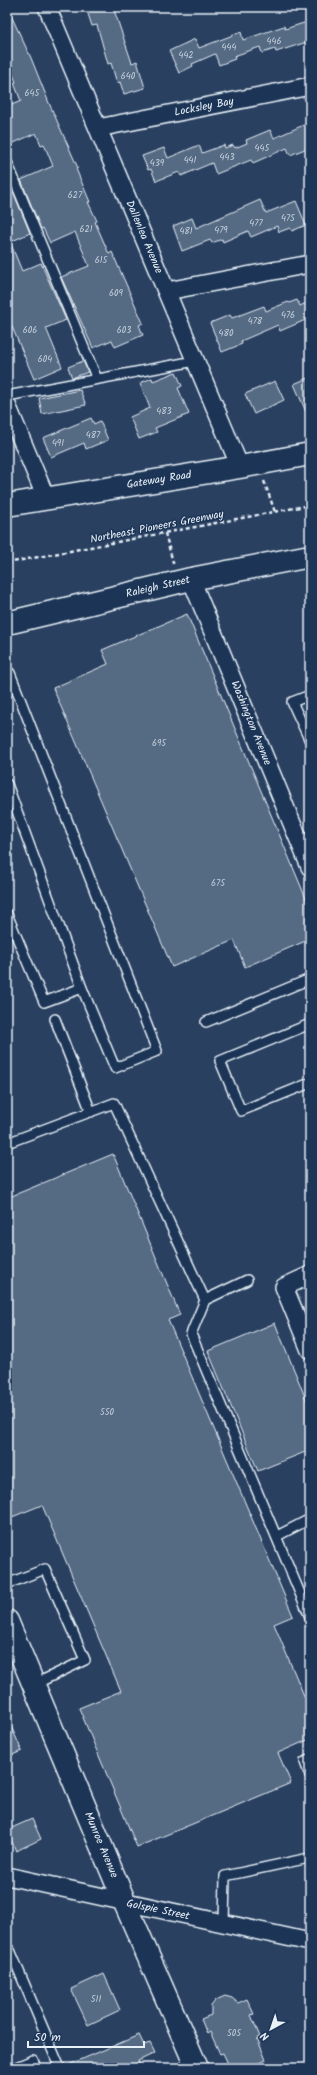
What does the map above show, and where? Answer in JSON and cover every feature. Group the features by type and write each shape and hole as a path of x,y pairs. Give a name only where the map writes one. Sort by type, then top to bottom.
{"street":[{"name":"Dallenlea Avenue","path":"47,7 195,361 249,466"},
{"name":"Locksley Bay","path":"98,128 310,86"},
{"path":"166,292 310,264"},
{"path":"7,405 46,498"},
{"name":"Gateway Road","path":"7,505 249,466 310,454"},
{"name":"Raleigh Street","path":"7,623 185,580 310,556"},
{"name":"Washington Avenue","path":"185,580 309,862"},
{"path":"310,1275 284,1287 310,1350"},
{"name":"Munroe Avenue","path":"7,1621 125,1903 197,2068"},
{"name":"Golspie Street","path":"7,1876 125,1903 310,1942"}],"lane":[{"path":"7,162 97,379"},
{"path":"7,396 195,361"},
{"path":"7,674 10,673 157,1051 116,1068 82,988 7,784"},
{"path":"310,695 292,702 310,741"},
{"path":"7,914 44,1002 82,988"},
{"path":"206,1022 310,979"},
{"path":"55,1019 91,1112"},
{"path":"310,1024 220,1061 241,1111 310,1083"},
{"path":"7,1143 114,1103 205,1300"},
{"path":"247,1280 205,1300 192,1334 277,1536 306,1595 310,1617"},
{"path":"277,1536 310,1519"},
{"path":"7,1584 45,1569 85,1660 34,1685"},
{"path":"310,1759 305,1762 310,1776"},
{"path":"224,1924 225,1876 310,1859"},
{"path":"10,1950 60,2068"},
{"path":"14,2068 33,2060 36,2068"}],"path":[{"path":"249,466 276,512"},
{"name":"Northeast Pioneers Greenway","path":"7,564 310,505"},
{"path":"165,534 185,580"}],"building":[{"path":"7,7 31,58 78,168 76,169 90,202 88,202 97,221 95,222 109,254 112,252 143,323 139,325 143,335 115,347 112,340 93,348 61,277 89,266 75,232 50,243 43,228 41,229 21,180 53,166 44,144 41,145 36,133 7,146 7,107 21,101 14,83 16,82 7,60"},
{"path":"92,7 113,7 132,63 137,61 145,88 124,94 120,82 117,83 111,63 108,64 97,25 92,26 87,11 93,9"},
{"path":"310,21 310,41 276,52 275,49 262,53 260,47 234,56 235,59 219,65 215,54 192,64 193,66 179,73 169,51 195,39 199,48 241,32 243,40 284,26 285,29"},
{"path":"306,124 310,133 310,147 290,155 287,148 253,163 251,160 216,174 212,163 181,176 179,172 156,181 151,169 148,170 142,156 164,148 168,158 199,145 202,153 224,145 225,148 233,145 235,148 247,143 246,140 270,130 274,138"},
{"path":"10,184 30,233 10,242 22,271 41,263 66,320 46,328 62,367 34,379 7,315 7,185"},
{"path":"260,200 266,213 296,201 306,225 292,231 290,228 279,232 277,226 251,237 248,231 223,242 222,239 212,243 210,240 182,251 173,226 192,218 196,228"},
{"path":"297,300 300,306 310,301 310,318 280,331 278,325 241,341 242,344 222,352 210,323 230,315 232,318 264,306 266,311"},
{"path":"83,361 88,372 72,378 68,367"},
{"path":"176,372 182,386 178,388 189,414 155,428 157,432 139,439 130,417 150,408 140,383 152,378 153,381"},
{"path":"310,377 310,421 294,384"},
{"path":"275,381 284,400 254,414 245,394"},
{"path":"80,390 86,405 42,414 39,398"},
{"path":"91,418 94,424 100,421 108,440 86,449 84,443 51,457 43,438"},
{"path":"187,614 310,908 310,939 245,967 234,940 172,967 53,688 108,664 102,650"},
{"path":"113,1154 180,1315 168,1320 293,1616 274,1624 310,1710 310,1739 278,1753 291,1783 137,1847 79,1708 121,1691 42,1505 7,1519 7,1198"},
{"path":"275,1323 310,1409 310,1450 258,1471 208,1351"},
{"path":"7,1717 22,1751 7,1757"},
{"path":"32,1819 41,1839 16,1851 7,1830"},
{"path":"104,1974 120,2010 88,2025 71,1989"},
{"path":"225,1996 232,1998 238,2003 247,1999 254,2014 251,2015 260,2037 257,2038 266,2060 247,2068 230,2068 223,2053 220,2054 210,2032 207,2034 201,2019 211,2015 211,2006 216,2000"},
{"path":"139,2035 144,2045 150,2043 155,2053 138,2061 141,2068 66,2068 66,2066"}]}
